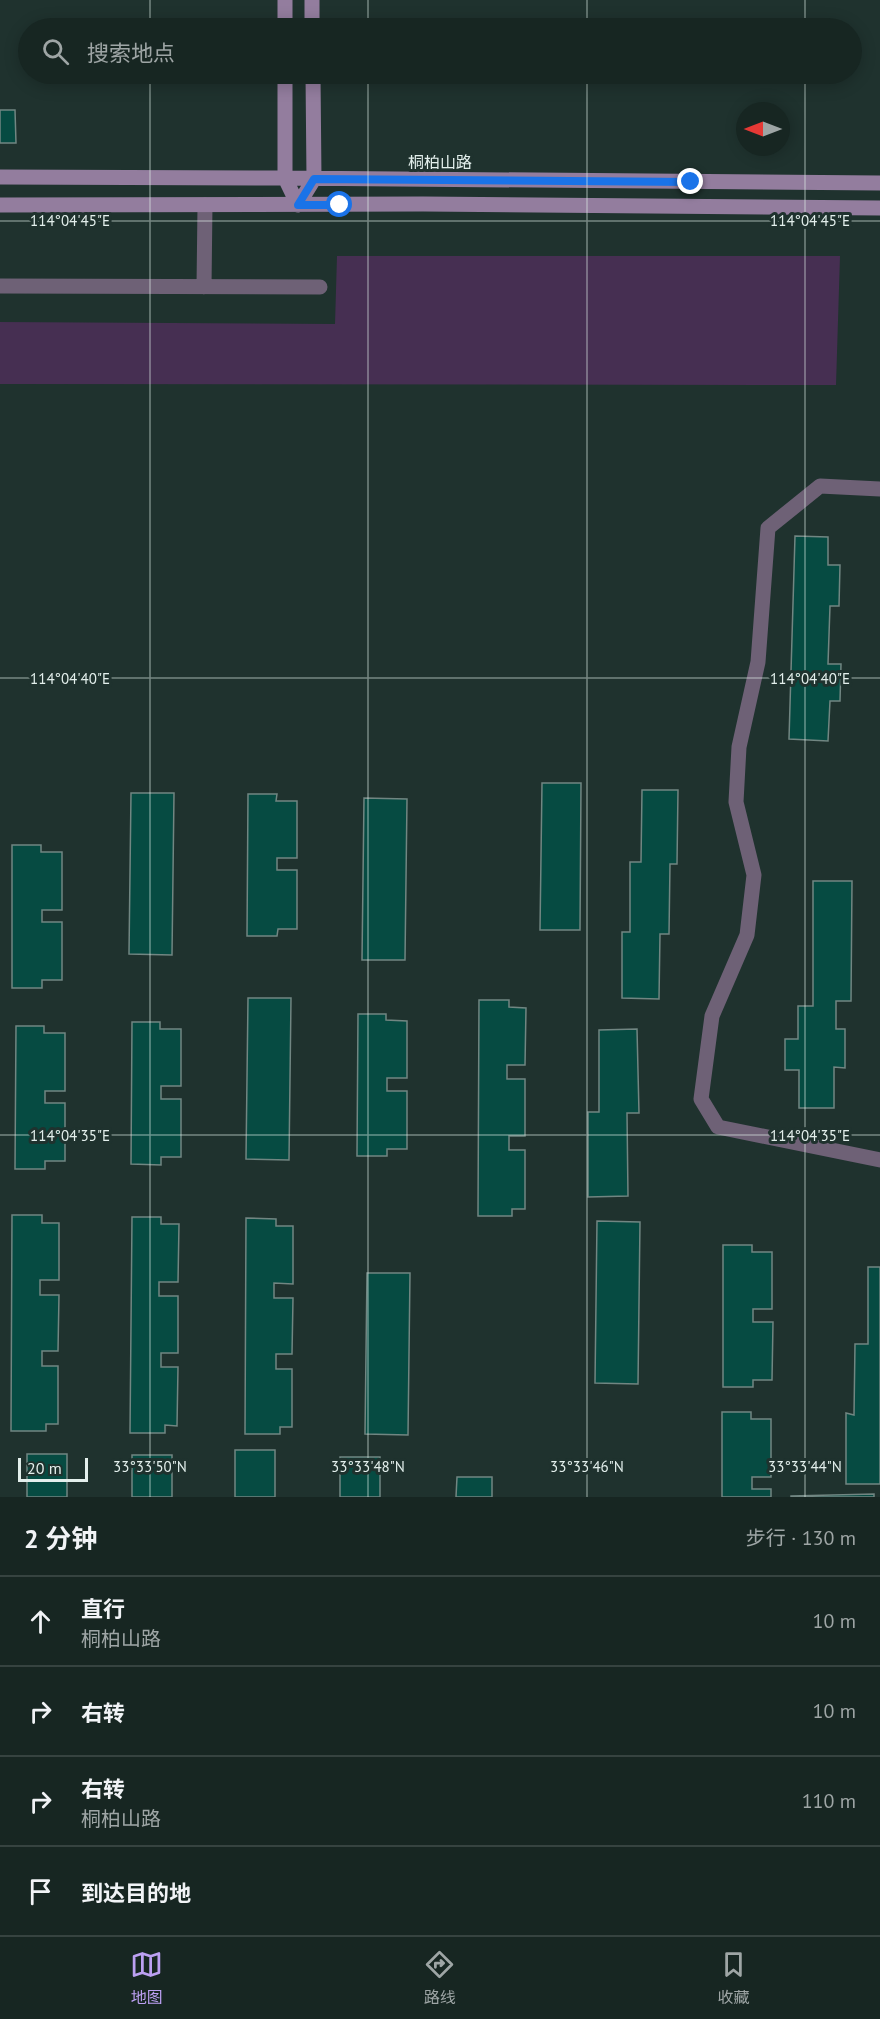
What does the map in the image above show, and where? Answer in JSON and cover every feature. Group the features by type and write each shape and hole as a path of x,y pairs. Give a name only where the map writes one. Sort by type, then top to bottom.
{"street":[{"path":"285,0 285,18"},
{"path":"312,0 312,18"},
{"path":"285,84 285,178 298,205"},
{"path":"298,205 314,179 313,84"},
{"name":"桐柏山路","path":"0,177 880,183"},
{"path":"0,205 423,204 880,208"},
{"path":"204,287 205,205"},
{"path":"0,286 320,287"},
{"path":"880,489 820,486 768,528 759,662 738,758 736,802 754,875 747,935 712,1016 701,1099 718,1127 880,1160"}],"shaded area":[{"path":"337,256 840,256 836,385 0,384 0,322 335,324"}],"building":[{"path":"0,110 15,110 16,143 0,143"},
{"path":"795,536 828,537 828,565 840,565 839,606 830,606 828,664 841,664 840,701 830,701 828,741 789,739"},
{"path":"542,783 581,783 580,930 540,930"},
{"path":"642,790 678,790 677,864 670,864 669,934 660,934 659,999 622,998 622,932 630,932 630,862 641,862"},
{"path":"131,793 174,793 172,955 129,954"},
{"path":"248,794 277,794 276,801 297,801 297,858 277,858 277,870 297,870 297,929 278,929 277,936 247,936"},
{"path":"364,798 407,799 405,960 362,960"},
{"path":"12,845 41,845 41,852 62,852 62,910 42,910 42,922 62,922 62,980 42,980 42,988 12,988"},
{"path":"813,881 852,881 851,1001 836,1001 836,1029 845,1029 845,1068 834,1067 834,1108 799,1108 799,1070 785,1070 785,1039 798,1039 798,1006 813,1006"},
{"path":"248,998 291,998 289,1160 246,1159"},
{"path":"479,1000 509,1000 509,1007 526,1008 525,1065 507,1065 507,1079 525,1079 525,1136 509,1136 509,1150 525,1150 525,1209 512,1209 512,1216 478,1216"},
{"path":"358,1014 386,1014 386,1020 407,1021 407,1078 387,1078 387,1091 407,1091 407,1149 387,1149 387,1156 357,1156"},
{"path":"132,1022 160,1022 160,1029 181,1029 181,1086 161,1086 161,1099 181,1099 181,1157 161,1157 161,1165 131,1164"},
{"path":"16,1026 44,1026 44,1033 65,1033 65,1091 45,1091 45,1103 65,1103 65,1161 45,1161 45,1169 15,1169"},
{"path":"637,1029 639,1113 627,1113 628,1196 588,1197 588,1112 599,1112 599,1030"},
{"path":"12,1215 42,1215 42,1223 59,1223 59,1280 40,1280 40,1295 59,1295 58,1351 42,1351 42,1366 58,1366 58,1424 46,1424 46,1431 11,1431"},
{"path":"132,1217 161,1217 161,1224 179,1224 178,1282 159,1282 159,1296 178,1296 178,1353 161,1353 161,1367 178,1367 177,1426 165,1425 165,1433 130,1433"},
{"path":"246,1218 276,1219 276,1226 293,1226 293,1284 274,1283 274,1298 293,1298 292,1354 276,1354 276,1369 292,1369 292,1427 280,1427 280,1434 245,1434"},
{"path":"597,1221 640,1222 638,1384 595,1383"},
{"path":"723,1245 752,1245 752,1252 772,1252 772,1309 753,1309 753,1322 773,1322 772,1380 753,1380 753,1387 723,1387"},
{"path":"868,1267 880,1267 880,1484 846,1484 846,1413 854,1415 855,1344 868,1344"},
{"path":"367,1273 410,1273 408,1435 365,1434"},
{"path":"722,1412 751,1412 751,1419 771,1419 771,1477 752,1477 752,1489 771,1489 771,1497 722,1497"},
{"path":"235,1450 275,1450 275,1497 235,1497"},
{"path":"27,1454 67,1454 67,1497 27,1497"},
{"path":"132,1455 172,1455 172,1497 132,1497"},
{"path":"340,1457 380,1457 380,1497 340,1497"},
{"path":"457,1477 492,1477 492,1497 456,1497"},
{"path":"874,1494 874,1497 791,1497 791,1496"}],"route":[{"path":"340,205 298,205 314,179 691,182"}]}
